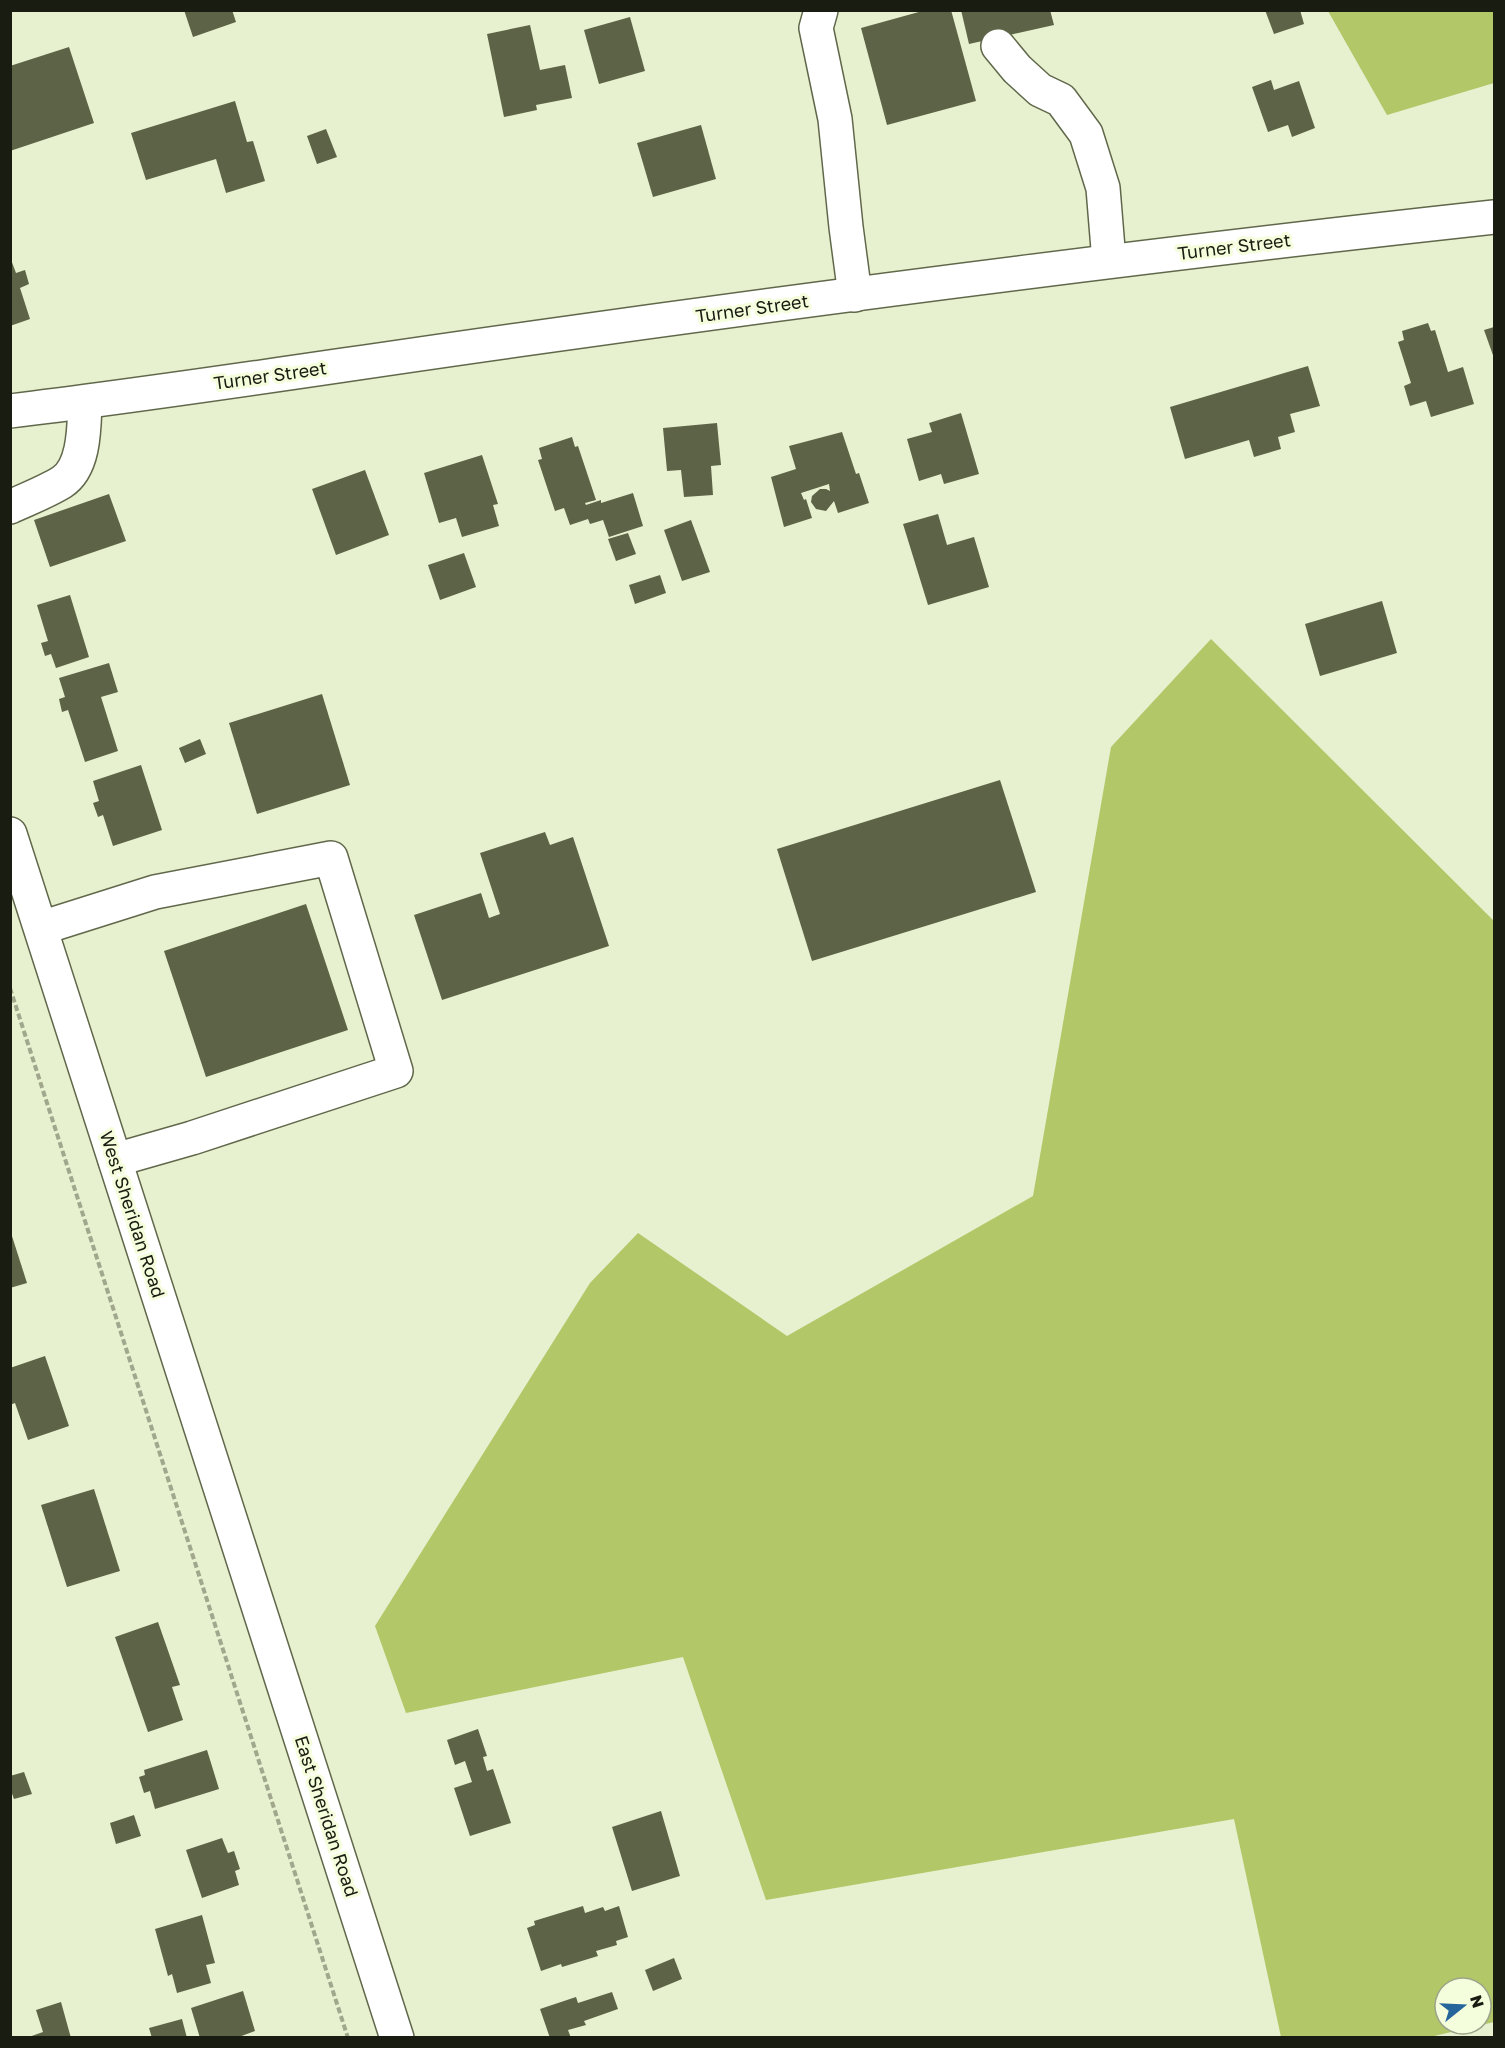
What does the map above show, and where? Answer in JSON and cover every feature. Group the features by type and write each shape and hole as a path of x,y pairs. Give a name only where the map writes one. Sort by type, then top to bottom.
{"street":[{"path":"821,10 816,28 835,119 855,295"},
{"path":"998,46 1017,69 1040,90 1061,100 1086,134 1103,188 1109,261"},
{"name":"Turner Street","path":"10,411 534,337 1109,261 1494,217"},
{"path":"10,507 64,481 83,446 85,402"},
{"name":"West Sheridan Road","path":"10,834 256,1594"},
{"path":"40,928 155,892 331,858 396,1071 192,1138 115,1160"},
{"name":"East Sheridan Road","path":"256,1594 397,2037"}],"path":[{"path":"10,988 348,2037"}],"green space":[{"path":"1328,11 1494,11 1494,83 1387,115"},
{"path":"1211,639 1494,921 1494,2022 1493,1976 1433,1976 1434,2036 1281,2037 1234,1819 766,1900 683,1657 406,1713 375,1626 590,1283 638,1233 787,1336 1033,1196 1111,747"}],"building":[{"path":"184,10 232,10 236,22 193,37"},
{"path":"926,10 951,10 976,101 887,125 861,28"},
{"path":"961,10 1050,10 1054,25 969,44"},
{"path":"1265,10 1300,10 1304,24 1274,34"},
{"path":"630,17 645,71 599,84 584,30"},
{"path":"530,25 540,70 565,65 572,98 536,105 537,110 504,117 487,34"},
{"path":"69,47 94,123 10,151 10,66"},
{"path":"1271,80 1274,90 1299,81 1315,128 1292,137 1288,125 1268,132 1252,87"},
{"path":"235,101 247,142 253,141 265,181 226,193 216,159 146,180 131,133"},
{"path":"701,125 716,179 653,197 637,143"},
{"path":"326,129 337,157 317,164 307,136"},
{"path":"10,257 16,273 25,270 29,284 20,288 30,319 10,326"},
{"path":"1428,323 1431,331 1435,330 1448,372 1463,367 1474,404 1431,417 1426,401 1410,406 1404,386 1411,383 1398,342 1404,340 1402,331"},
{"path":"1494,327 1494,358 1484,330"},
{"path":"1308,366 1320,406 1290,414 1295,432 1278,437 1281,449 1254,457 1249,440 1185,459 1170,407"},
{"path":"961,413 979,474 944,484 941,474 919,481 907,439 932,432 929,423"},
{"path":"717,423 721,465 711,466 713,495 684,497 681,470 667,471 663,428"},
{"path":"842,432 856,474 859,473 869,503 838,513 834,501 826,511 816,509 811,502 812,496 820,489 830,491 829,484 801,493 804,500 806,499 812,518 784,527 771,477 796,469 789,446"},
{"path":"572,437 575,447 578,446 596,500 585,503 586,505 633,493 643,526 609,537 603,520 590,524 588,519 570,525 564,508 555,511 538,460 542,459 539,448"},
{"path":"482,455 498,504 493,505 499,526 462,537 456,518 439,523 424,473"},
{"path":"365,470 389,535 336,555 312,489"},
{"path":"109,494 126,541 50,567 34,520"},
{"path":"938,514 947,545 974,537 989,587 928,605 903,524"},
{"path":"691,520 710,572 682,581 664,530"},
{"path":"628,533 636,554 616,561 608,539"},
{"path":"464,553 476,587 440,600 428,565"},
{"path":"660,575 666,593 635,604 629,585"},
{"path":"70,595 89,657 56,668 51,654 45,656 41,643 48,641 37,605"},
{"path":"1382,601 1397,653 1320,676 1305,624"},
{"path":"109,663 118,692 101,697 118,751 85,762 68,710 62,712 59,699 65,697 59,678"},
{"path":"322,694 350,785 257,814 229,723"},
{"path":"200,739 206,754 185,763 179,748"},
{"path":"141,765 162,830 113,846 103,815 98,817 93,803 99,801 93,781"},
{"path":"1000,780 1036,892 812,961 777,849"},
{"path":"545,832 550,845 573,837 609,946 442,1000 414,915 481,893 489,918 500,914 480,853"},
{"path":"306,904 348,1030 206,1077 164,951"},
{"path":"10,1234 27,1283 10,1288"},
{"path":"45,1356 69,1426 28,1440 15,1403 10,1405 10,1368"},
{"path":"94,1489 120,1571 67,1587 41,1505"},
{"path":"158,1622 180,1685 172,1687 183,1720 148,1732 115,1637"},
{"path":"478,1729 487,1756 483,1757 487,1771 493,1769 511,1823 470,1836 454,1788 472,1782 465,1761 455,1765 447,1740"},
{"path":"207,1750 219,1789 155,1809 150,1791 144,1793 139,1777 145,1775 144,1770"},
{"path":"24,1772 32,1794 14,1799 10,1788 10,1776"},
{"path":"661,1811 680,1876 632,1891 612,1827"},
{"path":"134,1815 141,1836 116,1844 110,1823"},
{"path":"222,1838 228,1853 234,1851 240,1869 235,1871 239,1885 202,1898 186,1850"},
{"path":"583,1906 585,1913 603,1907 605,1911 619,1906 628,1937 616,1941 617,1945 596,1951 598,1956 541,1971 527,1928 535,1925 534,1921"},
{"path":"202,1915 215,1963 206,1965 211,1983 177,1993 172,1974 168,1976 155,1929"},
{"path":"674,1958 682,1979 653,1991 645,1970"},
{"path":"243,1991 255,2031 236,2038 200,2038 191,2008"},
{"path":"612,1992 618,2009 584,2021 586,2025 568,2030 571,2038 550,2038 540,2009 576,1997 578,2003"},
{"path":"61,2002 71,2038 26,2038 43,2032 36,2010"},
{"path":"182,2019 187,2038 152,2038 149,2028"}]}
